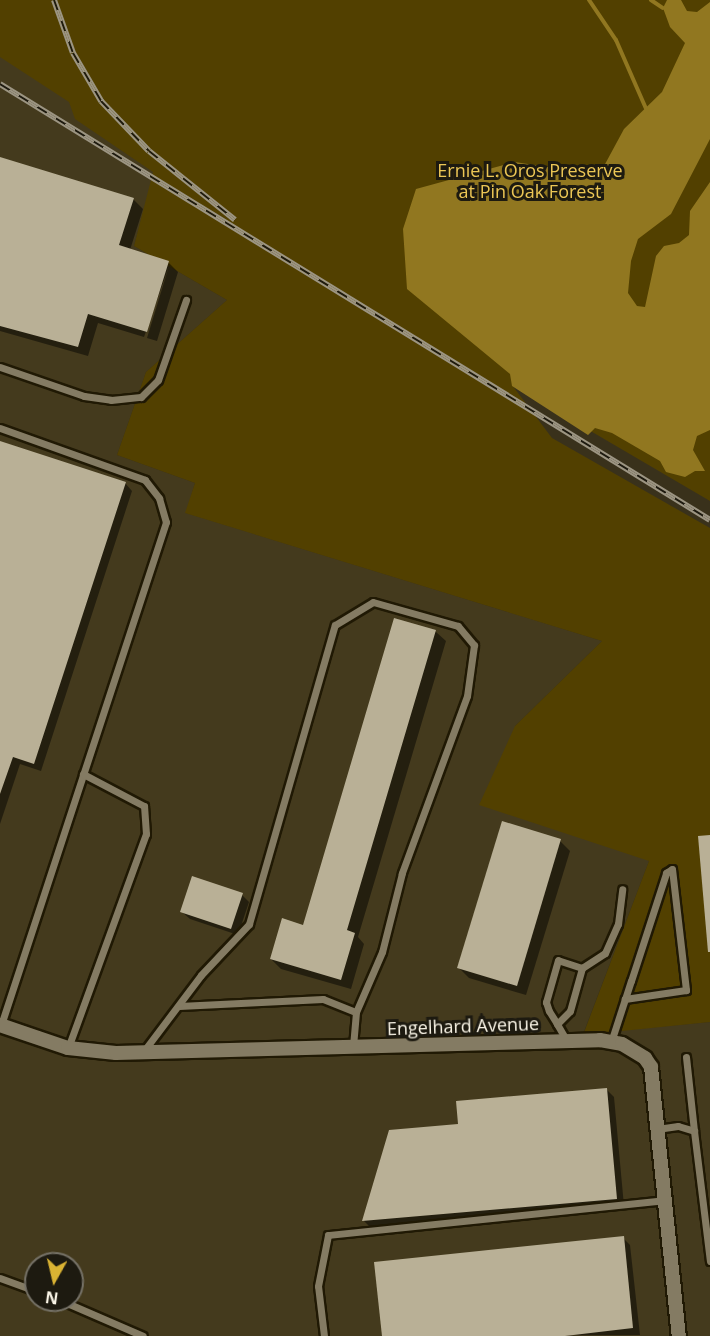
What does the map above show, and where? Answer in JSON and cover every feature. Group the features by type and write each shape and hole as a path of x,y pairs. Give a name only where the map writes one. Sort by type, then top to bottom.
{"street":[{"name":"Engelhard Avenue","path":"0,1026 68,1048 143,1053 567,1041 611,1042 635,1050 651,1067 679,1336"}],"lane":[{"path":"0,367 84,396 111,400 141,397 158,380 186,300"},
{"path":"0,428 145,480 159,498 166,522 0,1026"},
{"path":"143,1053 179,1006 249,924 335,625 373,602 458,626 474,645 467,696 402,873 382,952 356,1012 353,1047"},
{"path":"68,1048 146,834 144,806 83,774"},
{"path":"611,1042 666,873 672,869 686,990 625,999"},
{"path":"557,1024 570,1011 582,968 605,953 618,924 622,889"},
{"path":"567,1041 546,1002 558,960 582,968"},
{"path":"179,1006 323,999 356,1012"},
{"path":"686,1057 710,1261"},
{"path":"657,1129 678,1126 694,1131"},
{"path":"324,1336 318,1286 328,1235 664,1200"},
{"path":"0,1278 24,1287"},
{"path":"84,1310 143,1336"}],"shaded area":[{"path":"0,0 31,0 76,119 154,172 134,246 227,300 146,372 117,455 195,483 186,513 602,641 515,726 649,861 583,1034 710,1022 710,1336 0,1336"},
{"path":"667,0 681,0 687,11 697,12 710,2 710,139 671,214 638,239 631,261 628,293 637,306 645,307 656,256 664,246 679,243 689,235 690,211 710,182 710,430 697,436 693,450 705,471 695,471 685,477 666,472 660,461 612,433 595,428 588,435 512,386 510,374 407,289 403,229 416,189 515,162 585,173 604,166 624,129 662,92 685,43 670,27 663,8"}],"green space":[{"name":"Ernie L. Oros Preserve at Pin Oak Forest","path":"0,0 710,0 710,501 512,385 552,438 710,528 710,1022 583,1035 649,861 479,805 515,726 602,641 185,513 195,483 117,455 146,372 227,300 134,246 153,172 75,119 69,102 0,57"}],"building":[{"path":"0,157 134,198 119,245 169,261 147,332 88,314 78,347 0,326"},
{"path":"0,441 126,482 34,764 13,757 0,794"},
{"path":"394,618 436,630 347,930 355,933 341,980 270,959 282,918 303,925"},
{"path":"502,821 561,839 517,986 457,968"},
{"path":"710,835 710,952 708,952 698,836"},
{"path":"192,876 243,893 231,929 180,912"},
{"path":"607,1088 617,1199 362,1221 389,1130 458,1124 456,1101"},
{"path":"624,1236 633,1328 565,1336 382,1336 374,1262"}],"waterway":[{"path":"589,0 616,40 647,111"},
{"path":"651,0 663,8"}],"railway":[{"path":"54,0 73,53 101,101 149,151 235,220"},
{"path":"0,84 710,520"}]}
